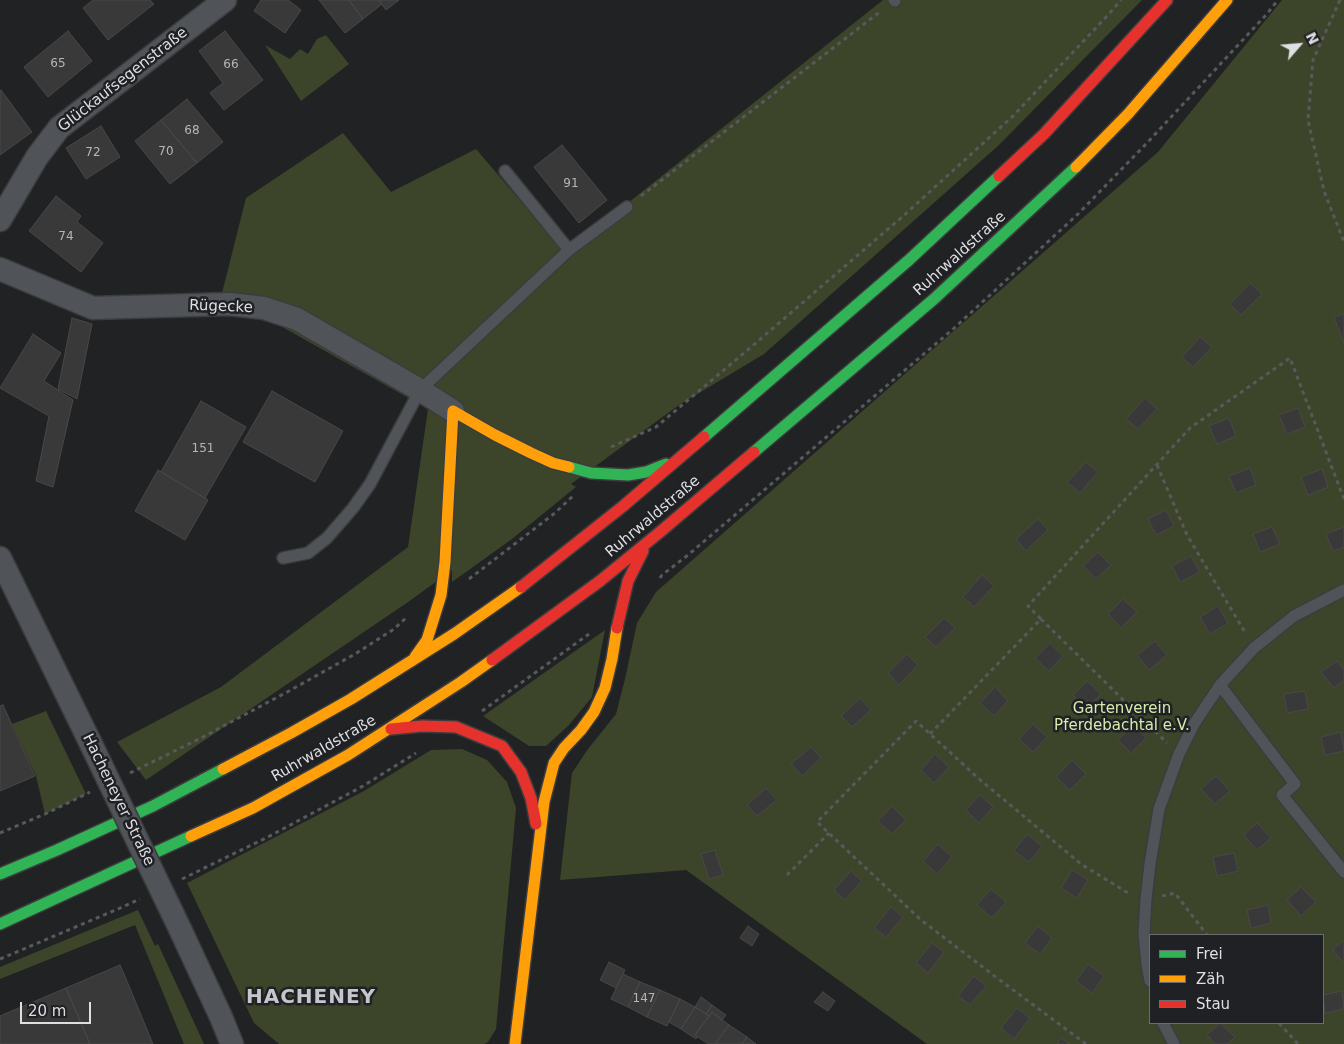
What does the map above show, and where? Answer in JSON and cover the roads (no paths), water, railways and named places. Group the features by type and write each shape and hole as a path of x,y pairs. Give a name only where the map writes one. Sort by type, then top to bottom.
{"highway":[{"name":"Ruhrwaldstraße","path":"0,874 153,806 292,733 351,700 411,662 517,590 622,508 909,260 1044,134 1167,0"},
{"name":"Ruhrwaldstraße","path":"0,924 253,808 348,755 461,682 600,581 934,299 1065,178 1128,114 1227,0"},
{"path":"411,662 427,640 442,595 453,411 495,435 553,463 591,473 628,475 646,472 683,455"},
{"path":"515,1044 539,838 544,802 554,763 594,712 605,688 628,581 642,553 660,532"},
{"path":"388,729 422,726 456,727 502,746 521,772 531,798 539,838"}],"street":[{"name":"Glückaufsegenstraße","path":"0,220 37,157 59,128 225,0"},
{"name":"Rügecke","path":"0,269 93,308 230,304 264,308 297,319 453,411"},
{"name":"Hacheneyer Straße","path":"0,558 181,932 221,1016 232,1044"}],"lane":[{"path":"505,171 569,250"},
{"path":"283,558 308,553 327,538 353,508 370,484 420,390 569,250 627,207"},
{"path":"1149,977 1146,966 1144,934 1146,899 1159,809 1179,754 1194,724 1220,685 1254,648 1294,616 1344,590"},
{"path":"1220,685 1295,784 1282,795 1344,872"},
{"path":"1164,1024 1174,1044"}],"district":[{"name":"HACHENEY","path":"311,998"}],"park label":[{"name":"Gartenverein Pferdebachtal e.V.","path":"1122,718"}]}
